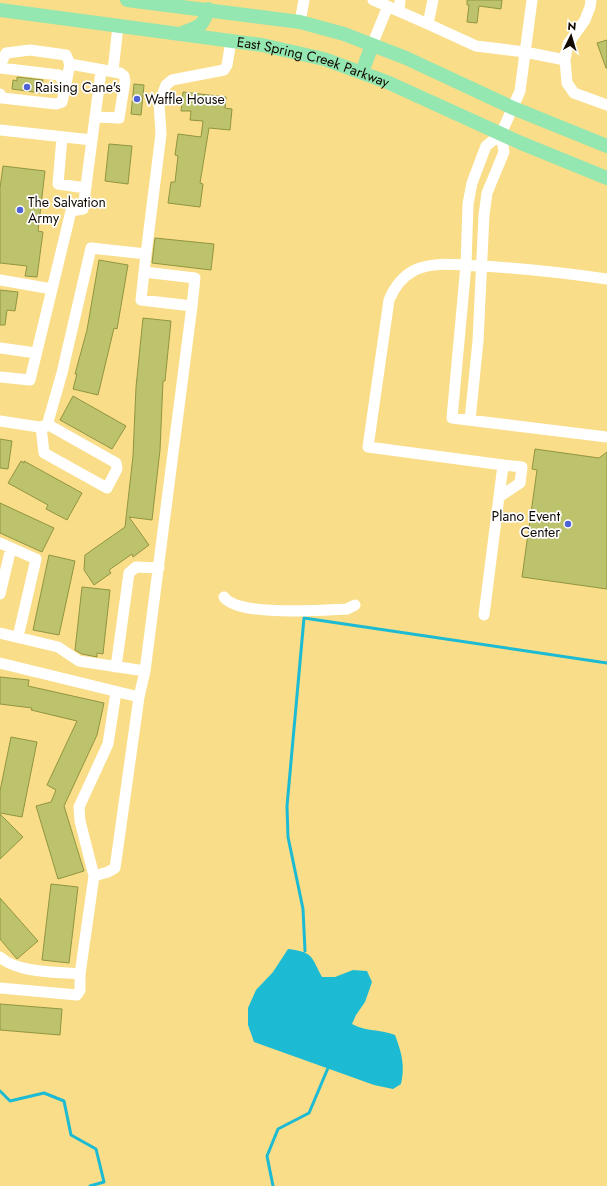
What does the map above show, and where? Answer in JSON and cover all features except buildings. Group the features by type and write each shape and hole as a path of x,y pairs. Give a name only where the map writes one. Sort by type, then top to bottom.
{"main road":[{"name":"East Spring Creek Parkway","path":"127,0 163,4 209,5 300,22 344,34 406,58 513,108 607,146"},
{"path":"180,34 200,26 205,20 209,5"},
{"name":"East Spring Creek Parkway","path":"0,10 231,41 293,51 340,64 362,72 501,134 607,178"},
{"path":"362,72 372,45"}],"street":[{"path":"163,4 182,0"},
{"path":"300,22 304,0"},
{"path":"373,0 388,6 400,6 428,24 476,46 525,52 565,60"},
{"path":"428,24 433,0"},
{"path":"532,0 520,91 501,134 486,146 472,183 468,204 466,265 452,418 607,437"},
{"path":"591,0 585,20 568,44 565,60 567,82 574,93 607,105"},
{"path":"372,45 388,6"},
{"path":"0,377 30,380 71,211 83,209 96,117 118,26"},
{"path":"192,306 141,300 161,134 159,103 162,92 172,80 224,70 228,65 231,41"},
{"path":"0,94 2,98 56,104 62,102 66,86 70,64 66,55 30,50 6,53 0,67 59,75 66,86"},
{"path":"70,64 124,76 121,115 119,118 96,117"},
{"path":"0,130 92,140"},
{"path":"470,420 478,341 484,215 487,193 504,152 501,134"},
{"path":"62,137 58,184 86,188"},
{"path":"0,421 44,425 116,463 117,469 106,488 44,453 44,425 62,373 91,248 146,254"},
{"path":"499,497 520,483 522,467 368,447 387,308 392,292 402,280 414,270 429,265 520,267 607,279"},
{"path":"94,876 108,872 114,868 139,697 145,671 195,278 144,272"},
{"path":"0,280 52,290"},
{"path":"0,348 36,353"},
{"path":"484,614 503,465"},
{"path":"0,543 36,559 18,638"},
{"path":"0,594 11,548"},
{"path":"116,667 130,573 136,567 159,568"},
{"path":"224,597 227,601 236,605 268,610 347,609 355,605"},
{"path":"0,633 58,647 79,661 145,671"},
{"path":"0,663 139,697"},
{"path":"0,988 77,996 80,990 80,974 94,876 80,821 79,807 108,744 116,692"},
{"path":"0,957 10,965 24,968 80,974"}],"water":[{"path":"288,949 296,950 310,956 316,964 322,977 335,977 353,970 367,971 372,982 365,1002 352,1024 357,1027 395,1035 402,1060 403,1071 401,1084 393,1089 374,1085 254,1042 248,1025 248,1008 256,990 273,972"}],"waterway":[{"path":"305,951 303,909 288,837 287,806 304,618 607,663"},
{"path":"273,1186 267,1156 278,1129 309,1113 328,1068"},
{"path":"0,1091 10,1101 44,1093 64,1101 71,1135 96,1149 104,1182 90,1186"}],"place":[{"name":"Raising Cane's","path":"27,87"},
{"name":"Waffle House","path":"137,99"},
{"name":"The Salvation Army","path":"20,210"},
{"name":"Plano Event Center","path":"568,524"}]}
